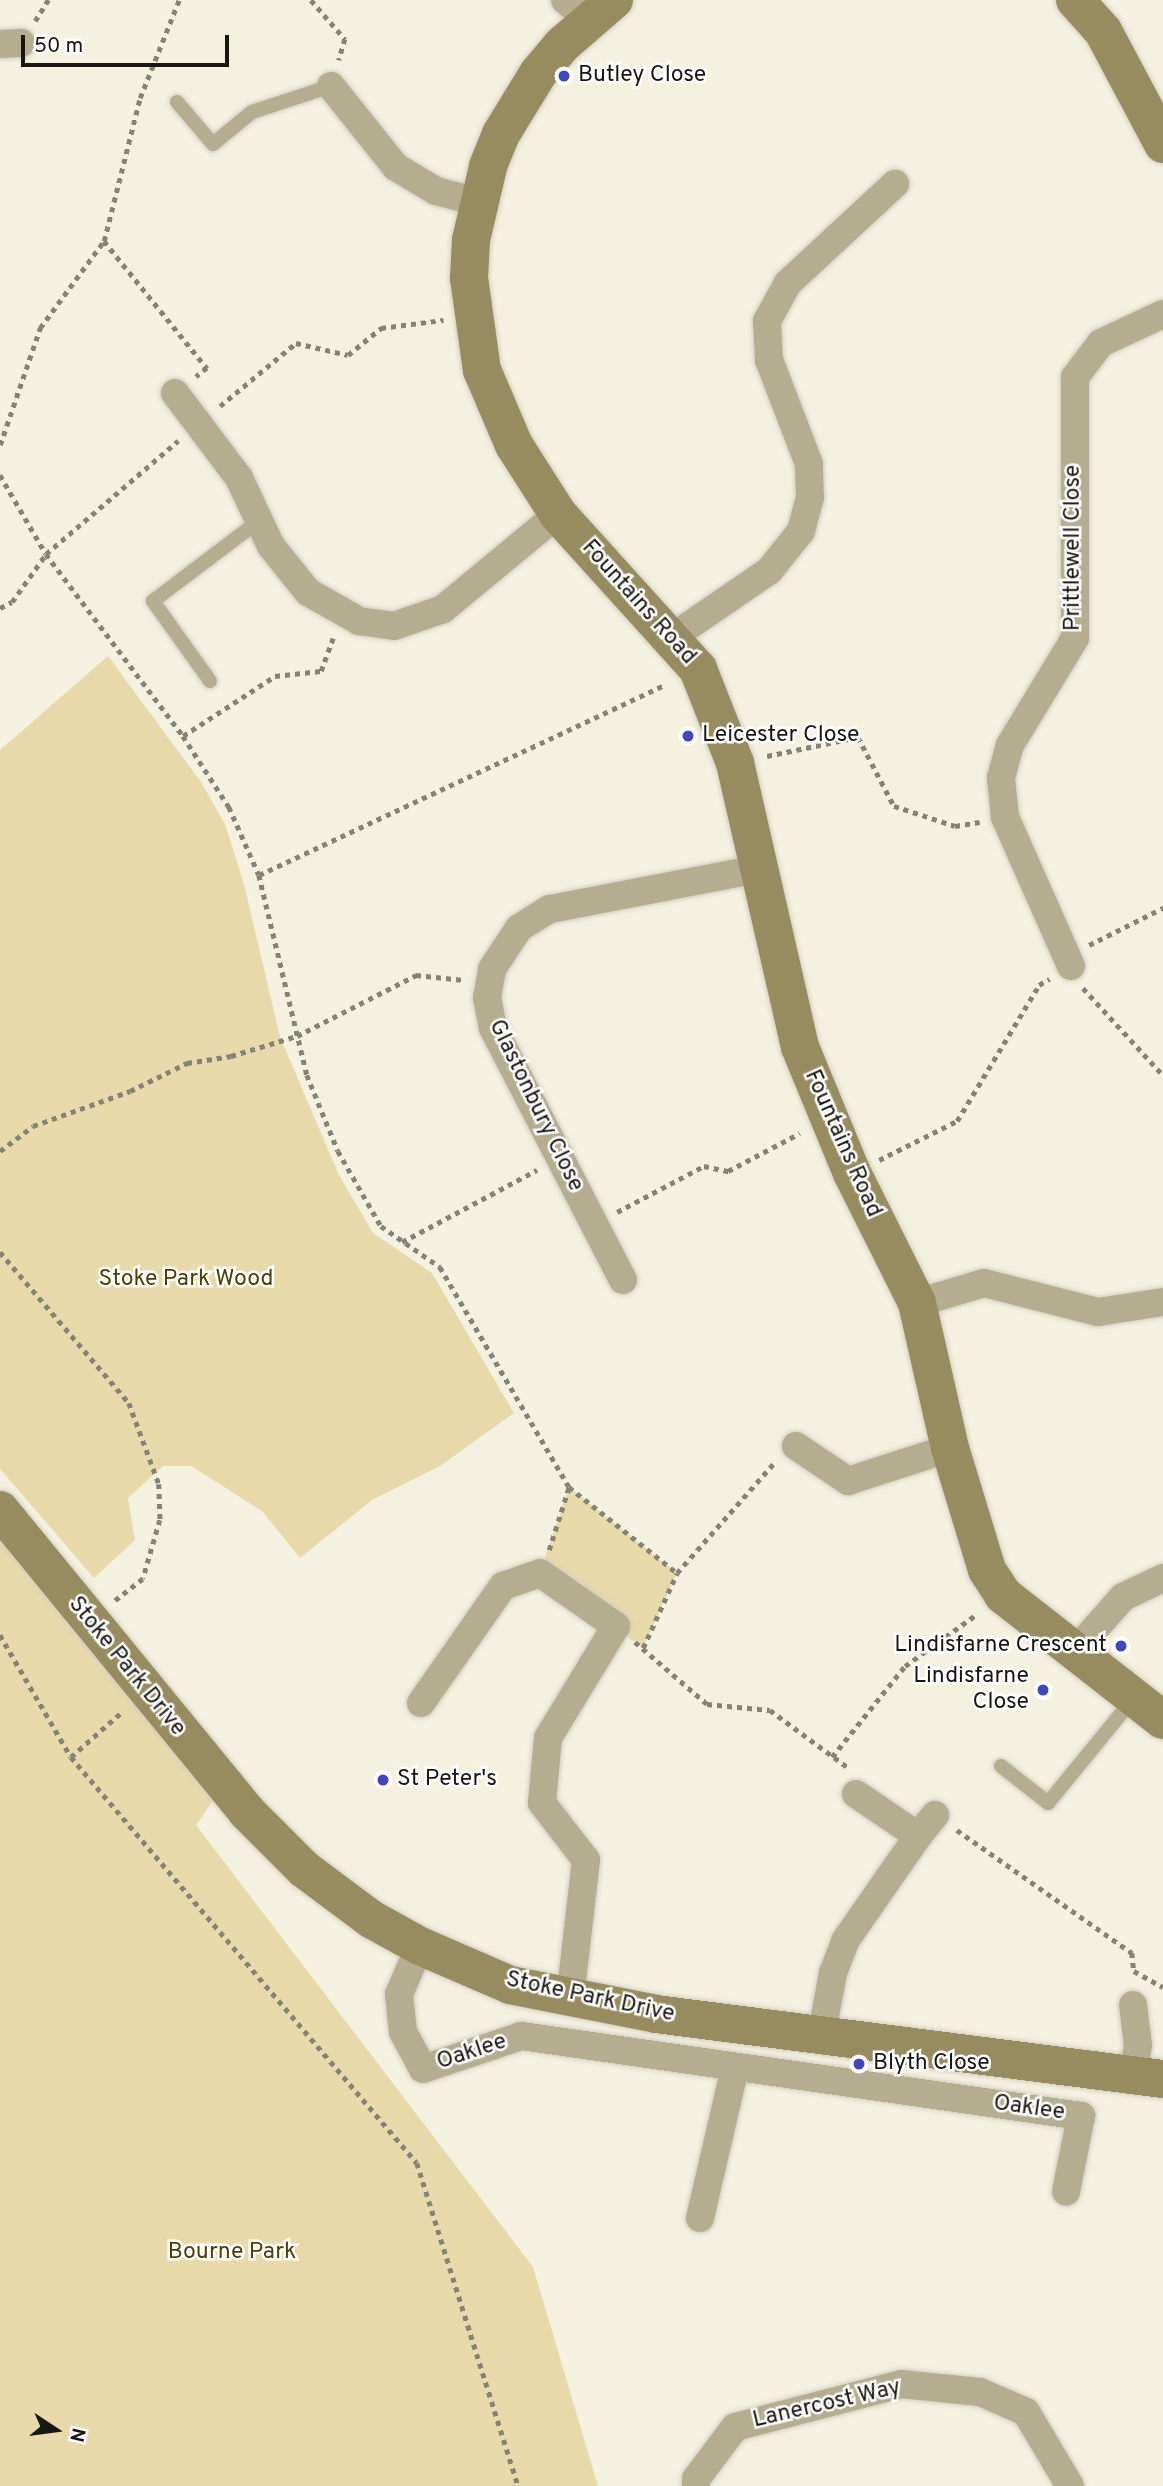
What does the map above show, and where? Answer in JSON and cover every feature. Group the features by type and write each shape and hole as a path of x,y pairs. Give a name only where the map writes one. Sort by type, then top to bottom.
{"street":[{"path":"1082,2 1103,31 1163,144"},
{"name":"Fountains Road","path":"589,7 519,102 501,134 478,202 469,278 482,370 514,445 558,514 698,669 735,764 800,1047 852,1172 917,1303 950,1448 988,1570 1003,1595 1135,1695 1163,1720"},
{"path":"331,86 396,167 436,191 478,202"},
{"path":"671,638 769,571 801,531 810,498 810,464 769,360 768,321 788,283 895,184"},
{"name":"Prittlewell Close","path":"1068,961 1005,817 1001,778 1010,745 1075,638 1076,377 1101,343 1163,314"},
{"path":"175,393 239,478 271,546 308,592 342,615 377,625 428,618 558,514"},
{"path":"488,982 507,941 526,922 550,909 757,869"},
{"name":"Glastonbury Close","path":"488,982 493,1028 622,1280"},
{"path":"917,1303 984,1283 1098,1312 1163,1301"},
{"path":"796,1446 848,1481 950,1448"},
{"name":"Stoke Park Drive","path":"0,1510 247,1812 304,1869 347,1902 420,1946 510,1985 570,1998 821,2037 1148,2078"},
{"path":"421,1703 503,1586 540,1573 615,1626 548,1738 542,1803 586,1860 570,1998"},
{"path":"1076,1650 1123,1597 1163,1578"},
{"path":"821,2037 833,1973 845,1941 927,1825 856,1794"},
{"name":"Oaklee","path":"420,1946 399,1994 403,2032 423,2069 521,2036 1081,2116 1066,2192"},
{"path":"1133,2005 1138,2045 1148,2078"},
{"path":"700,2218 735,2067"},
{"name":"Lanercost Way","path":"696,2486 696,2479 735,2427 901,2384 979,2392 1026,2412 1070,2486"}],"lane":[{"path":"177,102 213,144 252,112 331,86"},
{"path":"210,681 153,601 260,520"},
{"path":"1001,1766 1048,1803 1135,1695"}],"path":[{"path":"0,445 40,328 104,241 139,98 178,0"},
{"path":"311,0 345,39 331,86"},
{"path":"104,241 207,368 175,393"},
{"path":"0,475 46,554 183,736 229,807 259,875 307,1075 338,1151 381,1226 440,1267 569,1487 677,1573"},
{"path":"183,736 275,676 321,671 342,615"},
{"path":"259,875 698,669"},
{"path":"735,764 858,737 894,806 955,826 1005,817"},
{"path":"852,1172 957,1121 1039,985 1068,961 1163,908"},
{"path":"1068,961 1088,997 1163,1075"},
{"path":"0,1150 33,1126 130,1091 187,1063 231,1056 297,1036 416,975 488,982"},
{"path":"594,1224 704,1166 728,1171 828,1118"},
{"path":"402,1242 559,1158"},
{"path":"0,1252 129,1403 159,1484 160,1520 143,1579 90,1622"},
{"path":"643,1648 677,1573 766,1469 796,1446"},
{"path":"540,1573 569,1487"},
{"path":"832,1757 905,1666 1003,1595"},
{"path":"0,1635 71,1757 417,2163 518,2486"},
{"path":"71,1757 146,1691"}],"green space":[{"name":"Stoke Park Wood","path":"108,656 201,782 225,824 244,884 280,1037 339,1175 373,1233 432,1273 514,1413 440,1466 372,1500 300,1558 262,1511 191,1466 163,1466 128,1498 135,1540 94,1578 0,1469 0,750"},
{"path":"569,1487 677,1573 643,1648 540,1573"},
{"name":"Bourne Park","path":"0,1538 215,1798 196,1825 533,2267 598,2486 0,2486"}],"place":[{"name":"Butley Close","path":"564,76"},
{"name":"Leicester Close","path":"688,736"},
{"name":"Lindisfarne Crescent","path":"1121,1646"},
{"name":"Lindisfarne Close","path":"1043,1690"},
{"name":"St Peter's","path":"383,1780"},
{"name":"Blyth Close","path":"859,2064"}]}
